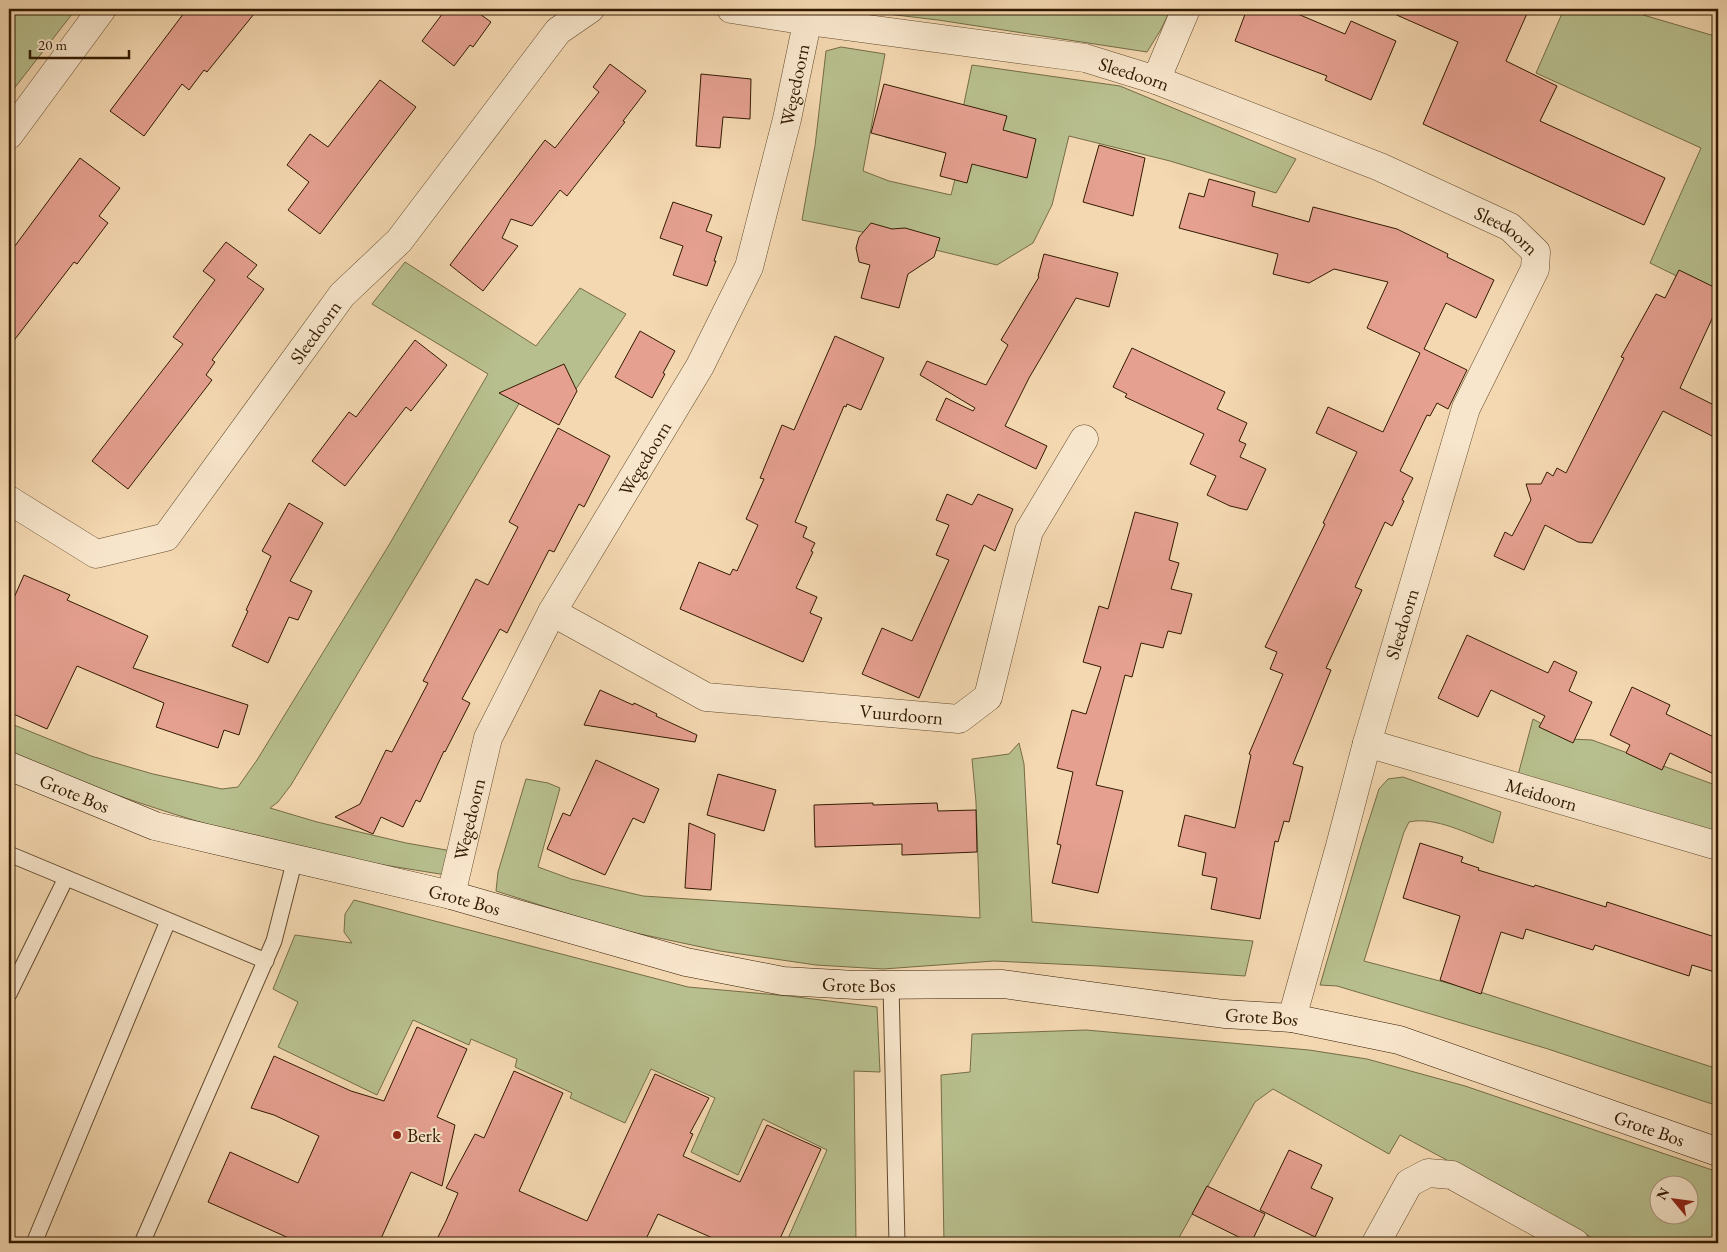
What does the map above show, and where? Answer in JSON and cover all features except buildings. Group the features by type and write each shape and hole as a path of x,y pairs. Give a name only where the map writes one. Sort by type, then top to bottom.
{"street":[{"path":"9,135 102,9"},
{"name":"Sleedoorn","path":"9,500 96,554 166,537 342,295 399,241 558,31 590,9"},
{"name":"Sleedoorn","path":"731,9 809,15 1085,58 1156,80 1380,167 1510,226 1536,252 1535,269 1466,408 1367,743 1292,1018"},
{"path":"1156,80 1186,9"},
{"name":"Wegedoorn","path":"451,895 488,738 552,612 700,366 749,267 787,119 809,15"},
{"name":"Vuurdoorn","path":"552,612 706,697 959,719 988,697 1029,531 1084,439"},
{"name":"Meidoorn","path":"1367,743 1718,846"},
{"name":"Grote Bos","path":"9,766 155,826 451,895 686,962 783,980 856,986 1003,984 1224,1014 1292,1018 1399,1040 1718,1152"},
{"path":"1376,1243 1409,1183 1428,1173 1452,1175 1575,1243"}],"lane":[{"path":"9,854 266,961"},
{"path":"142,1243 266,961 274,941 296,859"},
{"path":"9,994 66,878"},
{"path":"34,1243 168,921"},
{"path":"891,985 897,1243"}],"green space":[{"path":"9,9 76,9 9,95"},
{"path":"845,9 1171,9 1147,52 938,20"},
{"path":"1564,9 1623,9 1718,37 1718,296 1650,263 1701,148 1536,73"},
{"path":"841,47 885,54 863,171 889,181 951,195 961,155 885,137 894,98 962,113 972,65 1120,86 1296,159 1276,193 1170,161 1069,136 1052,205 1033,243 997,265 862,232 802,220 815,146 826,51"},
{"path":"405,262 536,346 580,288 626,314 568,401 532,382 291,785 278,802 270,808 317,822 406,843 452,851 452,876 324,854 230,831 119,796 9,755 9,723 91,756 153,774 222,789 238,787 257,760 389,545 488,374 372,304"},
{"path":"1533,719 1570,739 1592,740 1718,786 1718,841 1518,775"},
{"path":"1019,743 1024,764 1032,922 1253,941 1245,976 994,961 883,969 816,965 720,951 612,928 496,891 498,872 526,779 548,783 560,788 538,867 571,879 643,896 980,918 976,802 972,759 1009,754"},
{"path":"1403,777 1501,812 1493,843 1430,821 1409,822 1404,832 1364,961 1474,990 1718,1069 1718,1106 1548,1049 1337,986 1320,985 1379,789 1388,779"},
{"path":"354,900 688,987 789,996 877,1007 880,1072 854,1071 856,1243 786,1243 827,1150 763,1119 738,1175 691,1152 715,1098 651,1069 625,1123 570,1098 572,1093 515,1067 517,1059 471,1039 469,1045 413,1020 377,1095 278,1047 298,1002 273,989 295,935 352,943 344,932 345,914"},
{"path":"1086,1030 1309,1050 1367,1059 1465,1086 1718,1172 1718,1243 1602,1243 1400,1135 1389,1154 1273,1089 1255,1102 1176,1243 944,1243 941,1075 970,1072 972,1034"}],"place":[{"name":"Berk","path":"397,1135"}]}
